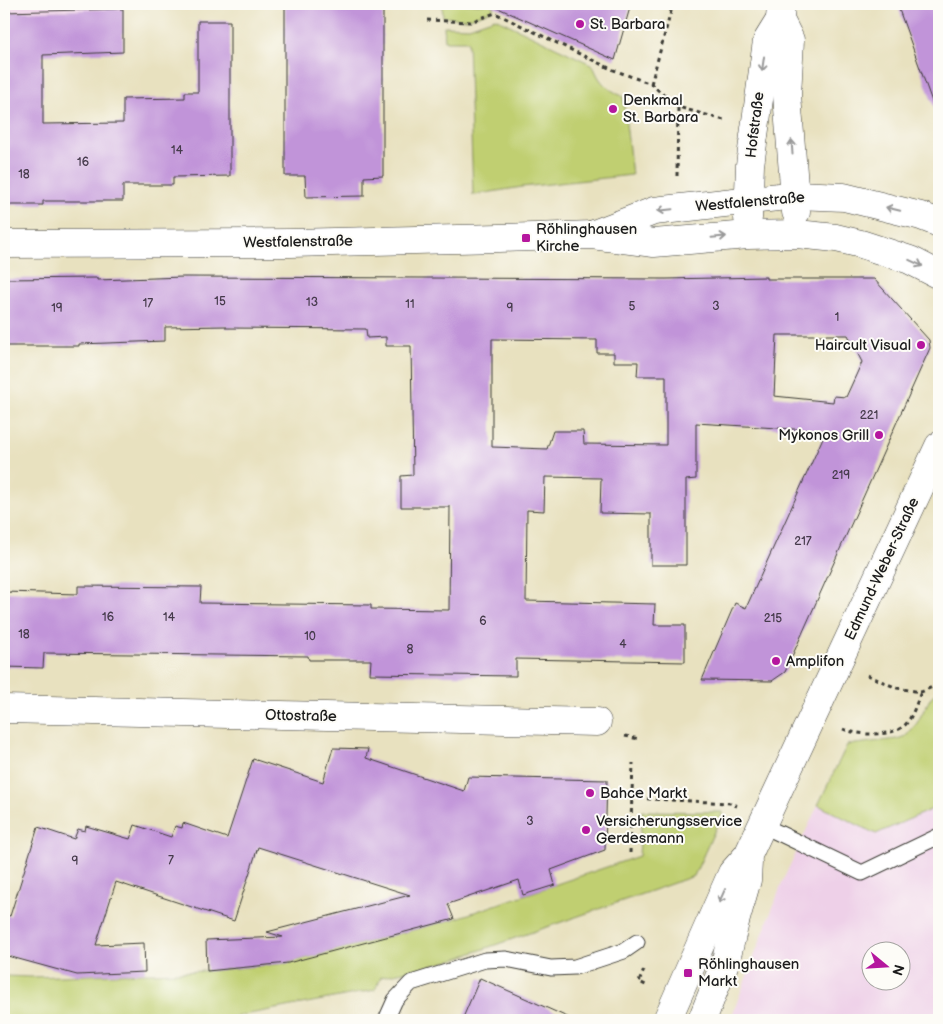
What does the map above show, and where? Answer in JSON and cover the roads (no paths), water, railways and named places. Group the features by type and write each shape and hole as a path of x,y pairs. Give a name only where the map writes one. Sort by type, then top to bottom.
{"street":[{"name":"Hofstraße","path":"781,12 790,40 787,95 796,195 797,234"},
{"name":"Hofstraße","path":"748,234 748,201 754,128 766,41 781,12"},
{"name":"Westfalenstraße","path":"592,235 654,211 796,195 844,197 921,216 939,223"},
{"name":"Westfalenstraße","path":"4,244 291,243 592,235 654,243 748,234 797,234 836,238 861,244 910,260 939,274"},
{"name":"Edmund-Weber-Straße","path":"667,1020 732,873 748,855 939,446"},
{"name":"Ottostraße","path":"4,709 598,722"},
{"name":"Edmund-Weber-Straße","path":"702,1020 726,960 747,880 748,855"}],"lane":[{"path":"764,821 862,873 939,836"},
{"path":"386,1020 395,1000 411,983 485,960 506,959 551,968 575,967 624,951 637,942"}],"place":[{"name":"St. Barbara","path":"580,24"},
{"name":"Denkmal St. Barbara","path":"613,109"},
{"name":"Röhlinghausen Kirche","path":"526,238"},
{"name":"Haircult Visual","path":"921,345"},
{"name":"Mykonos Grill","path":"879,435"},
{"name":"Amplifon","path":"776,661"},
{"name":"Bahce Markt","path":"590,793"},
{"name":"Versicherungsservice Gerdesmann","path":"586,830"},
{"name":"Röhlinghausen Markt","path":"688,973"}]}
